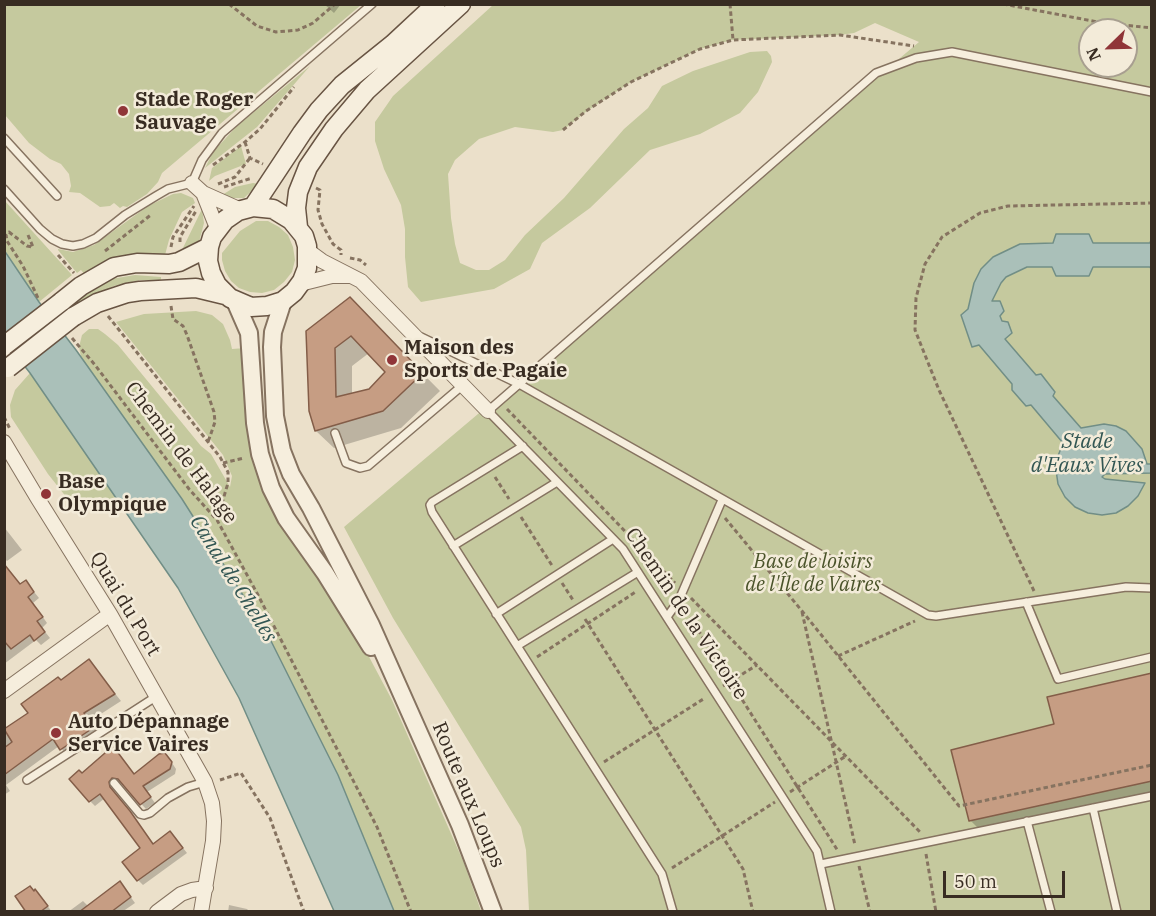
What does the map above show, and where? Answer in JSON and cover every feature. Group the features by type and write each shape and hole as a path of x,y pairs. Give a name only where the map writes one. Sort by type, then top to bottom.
{"main road":[{"path":"247,209 278,172 302,134 342,85 393,44 436,4"},
{"path":"298,227 296,208 298,192 308,167 334,129 367,90 461,4"},
{"path":"6,370 73,317 97,303 134,292 196,288 259,307 283,301 300,284 307,268 307,250 304,236 283,213 263,207 247,209 231,215 217,228 209,248 208,261 217,285 230,298"},
{"path":"4,346 81,286 109,260 169,264 179,262 209,248"}],"street":[{"path":"192,183 203,193 247,209"},
{"path":"203,193 217,228"},
{"name":"Chemin de la Victoire","path":"307,250 322,261 362,281 463,385 493,406"},
{"path":"300,284 332,276 351,276"},
{"path":"230,298 249,333 255,423 260,454 271,488 286,518 338,592 402,696"},
{"path":"283,301 273,332 272,347 275,416 282,451 291,474 321,526 371,625 402,696"},
{"name":"Quai du Port","path":"6,446 110,614 205,782 212,803 214,821 213,841 201,912"},
{"path":"4,691 110,614"},
{"name":"Route aux Loups","path":"402,696 460,825 493,912"},
{"path":"157,912 181,894 206,888"}],"lane":[{"path":"4,189 52,239 72,246 96,238 125,215 168,189 192,183 202,160 222,133 372,4"},
{"path":"493,406 876,73 916,58 952,52 1152,92"},
{"path":"4,138 57,196"},
{"path":"413,333 519,384 928,615 936,616 1126,587 1152,588"},
{"path":"335,433 346,463 360,468 368,466 463,385"},
{"name":"Chemin de la Victoire","path":"493,406 523,446 623,549 818,851 831,912"},
{"path":"523,446 432,502 430,506 453,546 662,874 673,912"},
{"path":"453,546 558,482"},
{"path":"667,617 680,600 722,500"},
{"path":"496,614 614,539"},
{"path":"517,646 638,572"},
{"path":"1026,602 1058,679 1152,657"},
{"path":"27,780 157,696"},
{"path":"114,783 140,814 144,815 188,787 205,782"},
{"path":"821,864 1152,796"},
{"path":"1093,808 1117,912"},
{"path":"1027,821 1051,912"}],"path":[{"path":"229,4 257,26 276,32 298,30 313,22 335,4"},
{"path":"730,4 732,40"},
{"path":"1003,4 1103,23 1152,28"},
{"path":"563,130 586,111 631,82 700,49 732,40 840,35 919,47"},
{"path":"260,129 302,80"},
{"path":"245,142 250,158"},
{"path":"250,158 270,168"},
{"path":"170,255 173,237 203,193 236,177 250,158"},
{"path":"309,186 320,190 318,203 320,217 329,239 341,250 341,256 336,254"},
{"path":"1039,600 939,390 915,330 916,298 925,264 942,237 980,213 1008,206 1152,203"},
{"path":"24,228 33,247 27,246 9,231 6,235 7,241 40,301"},
{"path":"52,239 50,246 75,274 81,270"},
{"path":"171,304 173,319 183,326 187,335 214,412 215,422 208,442"},
{"path":"114,314 108,316 208,442 228,472 228,483 217,520"},
{"name":"Chemin de Halage","path":"71,337 189,489 217,520 377,827 411,912"},
{"path":"493,406 510,411 664,573 921,832 936,912"},
{"path":"223,463 260,454"},
{"path":"488,466 743,869 753,912"},
{"path":"718,510 959,806 1152,765"},
{"path":"528,663 664,573"},
{"path":"664,573 730,682 844,860"},
{"path":"802,611 870,912"},
{"path":"838,656 928,615"},
{"path":"595,768 757,665"},
{"path":"662,874 846,756"},
{"path":"205,782 216,782 241,773 270,818 304,912"}],"green space":[{"name":"Stade Roger Sauvage","path":"4,5 361,5 162,173 158,182 147,194 127,207 120,208 114,203 100,207 80,193 69,192 71,186 69,174 61,164 50,159 29,143 5,115"},
{"name":"Base de loisirs de l'Île de Vaires","path":"493,5 1151,5 1151,911 529,911 526,850 521,827 393,618 344,527 919,42 875,23 854,33 840,35 732,40 700,49 631,82 563,130 553,132 515,127 479,139 455,160 448,174 451,218 460,263 476,270 489,270 505,260 525,235 564,198 624,129 648,108 662,86 693,71 750,52 767,51 771,56 772,62 758,92 740,113 700,134 650,150 590,208 542,243 530,269 494,289 421,302 408,287 405,229 401,205 384,169 375,141 375,122 393,96"},
{"path":"310,66 257,127 205,168 213,152 237,126"},
{"path":"241,146 246,164 215,176 209,181 212,168"},
{"path":"259,184 244,198 229,198 222,195 235,187"},
{"path":"181,193 193,198 195,203 182,212 165,255 144,253 115,257 86,276 81,270 77,273 58,250 73,252 94,245 148,206 173,194"},
{"path":"5,201 72,275 39,302 5,250"},
{"path":"202,209 204,223 199,242 195,248 180,254"},
{"path":"256,221 268,221 288,235 295,260 292,272 284,282 274,290 262,293 239,288 231,281 222,260 222,253 240,231"},
{"path":"135,275 161,277 161,280 140,280 114,286 93,296 69,314 62,306 111,279"},
{"path":"196,311 212,315 223,324 232,349 245,348 246,404 305,556 367,653 392,700 464,863 481,911 394,911 338,775 81,357 79,347 82,335 89,329 98,329 118,345 201,446 211,454 230,487 232,476 223,455 116,322 144,314"},
{"path":"30,373 116,497 115,501 100,497 79,504 67,498 48,474 11,417 10,405 15,390"}],"water":[{"name":"Stade d'Eaux Vives","path":"1056,234 1089,234 1093,243 1150,243 1151,240 1151,269 1150,267 1093,267 1089,276 1056,276 1052,267 1027,267 1006,277 992,301 1000,301 1004,311 1000,316 1002,321 1008,322 1012,333 1005,339 1036,375 1041,374 1055,392 1053,396 1081,428 1104,424 1126,431 1142,449 1147,464 1151,464 1151,473 1105,474 1102,477 1145,483 1138,496 1116,513 1102,515 1088,513 1075,507 1065,497 1058,484 1056,470 1063,443 1031,405 1026,406 1012,390 1012,384 979,345 972,347 961,315 968,309 974,283 981,269 993,257 1020,244 1053,243"},
{"path":"4,250 182,499 267,633 338,775 394,911 334,911 239,698 178,588 30,373 5,341"}],"building":[{"name":"Maison des Sports de Pagaie","path":"350,297 423,373 383,411 315,431 309,411 306,331","holes":["351,336 385,372 369,389 336,397 335,348"]},
{"path":"4,564 20,584 26,580 34,592 28,597 43,617 37,621 45,632 34,641 30,635 11,649 4,641"},
{"path":"89,659 115,694 84,713 93,728 60,750 53,739 4,775 4,748 12,742 4,729 28,713 21,704 58,677 61,680"},
{"path":"1152,673 1152,781 969,821 951,750 1054,724 1047,697"},
{"path":"113,746 134,774 159,754 165,753 172,762 170,769 143,786 151,797 140,805 118,779 112,778 109,782 110,787 153,844 170,831 183,848 137,881 122,862 140,848 100,794 89,802 69,779 79,770 82,773"},
{"path":"120,881 131,897 111,912 79,912"},
{"path":"30,886 48,906 40,912 26,912 15,896"}],"place":[{"name":"Stade Roger Sauvage","path":"123,111"},
{"name":"Maison des Sports de Pagaie","path":"392,360"},
{"name":"Base Olympique","path":"46,494"},
{"name":"Auto Dépannage Service Vaires","path":"56,733"}],"water label":[{"name":"Canal de Chelles","path":"233,579"}]}
